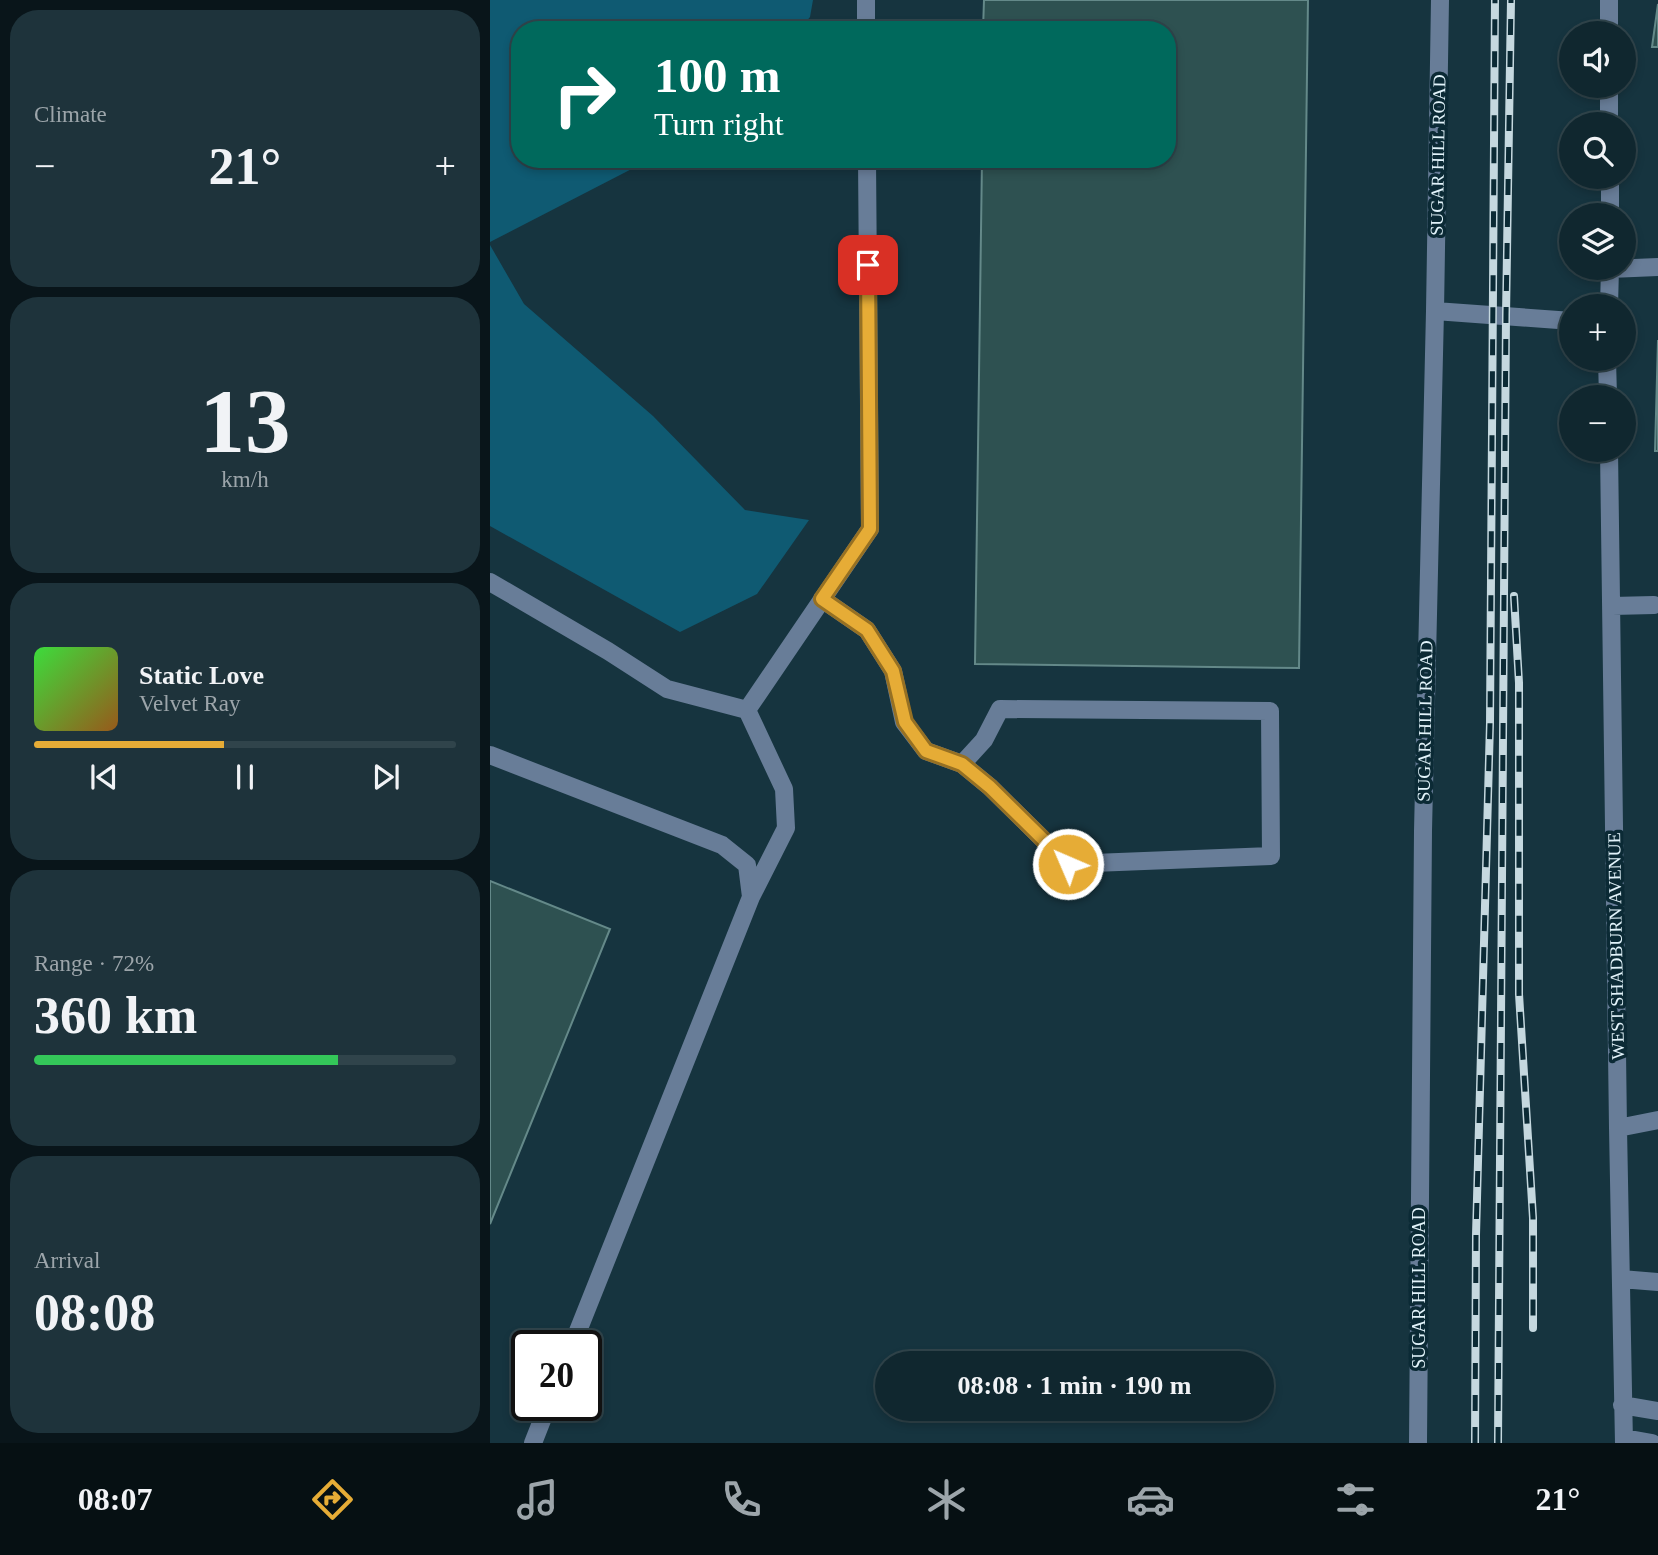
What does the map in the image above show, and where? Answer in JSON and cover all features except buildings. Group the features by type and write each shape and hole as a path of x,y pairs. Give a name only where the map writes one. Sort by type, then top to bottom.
{"street":[{"path":"866,0 866,21"},
{"name":"SUGAR HILL ROAD","path":"1418,1443 1423,831 1440,0"},
{"path":"1609,0 1609,21"},
{"path":"747,710 870,529 867,168"},
{"path":"1636,268 1658,267"},
{"path":"1435,311 1559,320"},
{"name":"WEST SHADBURN AVENUE","path":"1609,462 1624,1441"},
{"path":"490,582 608,650 667,689 747,710"},
{"path":"822,599 867,630 893,671 905,722 926,751 962,764 990,787 1068,864 1271,856 1270,711 1000,709 984,740 962,764"},
{"path":"1612,606 1654,605"},
{"path":"578,1330 751,897 786,828 784,789 747,710"},
{"path":"490,755 722,845 747,865 751,897"},
{"path":"1618,1128 1658,1120"},
{"path":"1621,1279 1658,1282"},
{"path":"1622,1405 1658,1411"},
{"path":"533,1443 542,1421"},
{"path":"1624,1441 1652,1443"}],"shaded area":[{"path":"490,0 813,0 807,21 511,21 511,168 634,168 490,242"},
{"path":"490,245 524,304 653,416 745,510 809,520 757,594 680,632 490,526"}],"railway":[{"path":"1475,1443 1476,1235 1490,723 1495,0"},
{"path":"1498,1443 1506,315 1511,0"},
{"path":"1514,596 1519,683 1519,994 1533,1218 1533,1328"}],"route":[{"path":"868,265 870,529 822,599 867,630 893,671 905,722 926,751 962,764 990,787 1068,864"}]}
